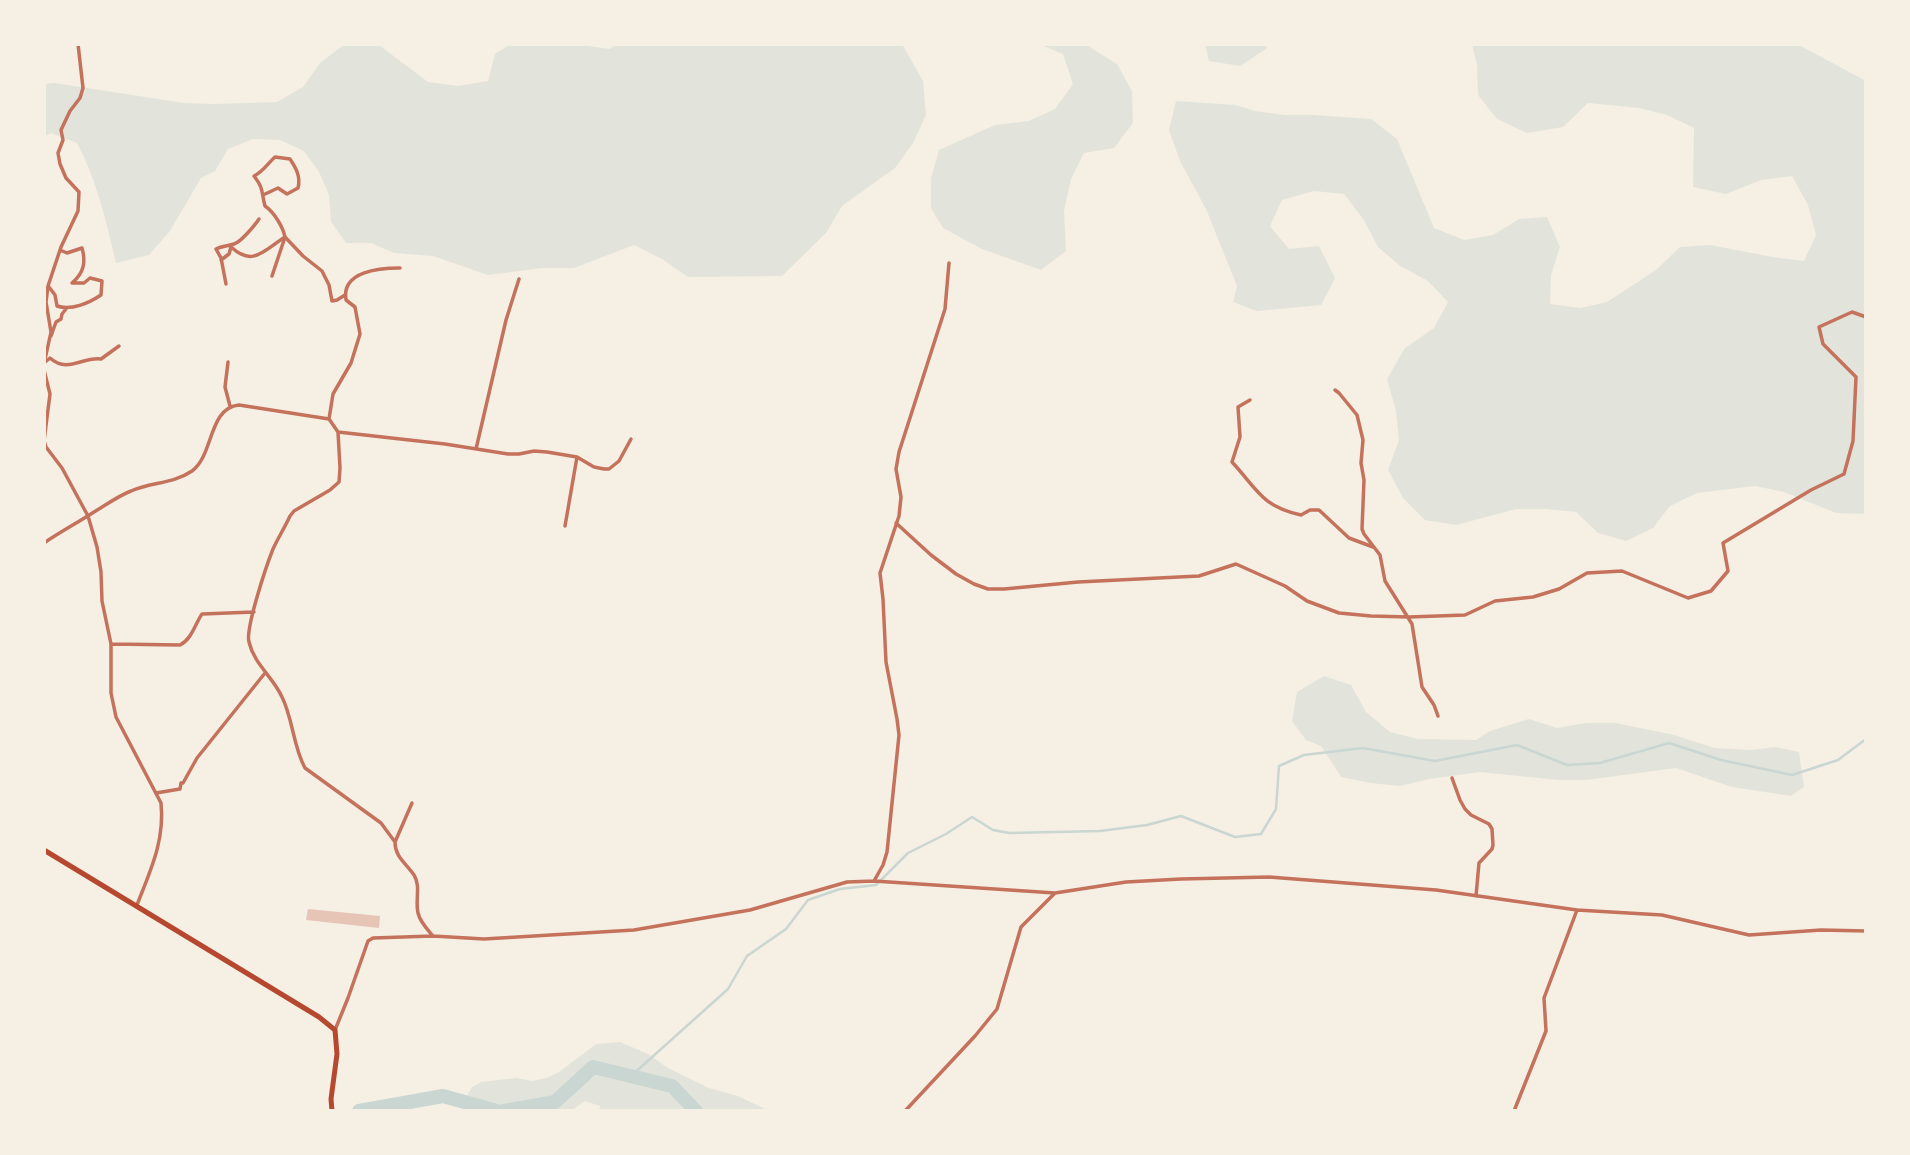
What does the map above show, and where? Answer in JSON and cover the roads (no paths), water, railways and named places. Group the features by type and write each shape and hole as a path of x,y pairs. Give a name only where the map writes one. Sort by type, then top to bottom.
{"main road":[{"path":"44,850 319,1017 335,1030 337,1054 332,1086 332,1111"}],"street":[{"path":"44,363 51,332 46,302 48,286 60,250 78,211 79,192 66,178 58,153 63,140 61,130 70,111 80,99 83,88 78,44"},
{"path":"263,195 278,188 287,194 298,188 300,181 290,159 275,157 254,176 263,188 263,195 265,206 272,211 284,231 285,237 272,276"},
{"path":"226,284 216,249 235,244 259,219"},
{"path":"221,260 229,254 231,247 240,256 254,257 285,237"},
{"path":"285,237 322,271 329,285 332,301 345,295"},
{"path":"49,339 56,321 61,319 66,309 101,295 102,281 90,278 84,283 72,283 78,278 84,265 82,248 67,253 60,250"},
{"path":"874,881 887,852 898,747 897,719 886,662 880,573 896,523 901,497 896,469 899,452 945,309 949,263"},
{"path":"400,268 362,273 353,279 346,289 346,300 355,307 360,334 351,363 334,392 329,419 338,432 339,482 290,516 272,553 248,639 265,673 282,695 305,768 381,823 395,842 397,855 415,876 419,915 433,936"},
{"path":"476,449 496,359 519,279"},
{"path":"48,286 55,295 57,306 66,309"},
{"path":"896,523 931,555 957,574 988,589 1199,576 1236,564 1285,586 1307,601 1339,613 1409,617 1465,615 1495,601 1533,597 1559,589 1587,573 1622,571 1688,598 1711,591 1728,570 1723,543 1811,490 1844,474 1853,441 1856,377 1824,344 1819,327 1852,312 1866,317"},
{"path":"44,363 50,358 62,365 101,359 119,346"},
{"path":"228,362 225,387 230,406"},
{"path":"44,370 50,394 44,441 88,516 99,559 102,601 111,644 111,693 116,716 161,803 163,819 160,845 136,905"},
{"path":"1335,390 1357,415 1363,440 1362,529 1380,555 1385,580 1412,624 1422,687 1438,716"},
{"path":"1250,400 1238,407 1240,437 1231,462 1267,503 1285,512 1301,515 1310,510 1320,510 1349,538 1375,548"},
{"path":"44,543 132,490 167,482 195,468 202,461 222,412 230,406 239,405 329,419"},
{"path":"338,432 508,454 534,452 577,457 594,467 609,469 623,457 631,439"},
{"path":"565,526 577,457"},
{"path":"111,644 180,645 189,637 202,614 254,612"},
{"path":"156,793 180,789 197,758 265,673"},
{"path":"1452,778 1465,810 1491,826 1493,845 1479,863 1476,896"},
{"path":"395,842 412,803"},
{"path":"335,1030 369,939 376,937 484,939 634,930 750,910 847,883 874,881 1055,892 1126,882 1269,877 1436,890 1577,909 1662,915 1749,935 1821,930 1866,931"},
{"path":"905,1111 997,1009 1021,927 1055,892"},
{"path":"1514,1111 1546,1031 1544,998 1577,909"}],"waterway":[{"path":"631,1076 728,989 747,956 786,929 808,900 840,889 876,885 908,853 972,817 993,830 1009,833 1100,831 1147,825 1181,816 1235,837 1261,834 1276,809 1279,766 1304,755 1363,748 1435,761 1517,745 1567,765 1600,763 1669,743 1721,760 1792,775 1838,760 1866,739"},
{"path":"504,1111 555,1102 593,1067 672,1086 696,1111"},
{"path":"359,1111 443,1096 497,1111"}]}
